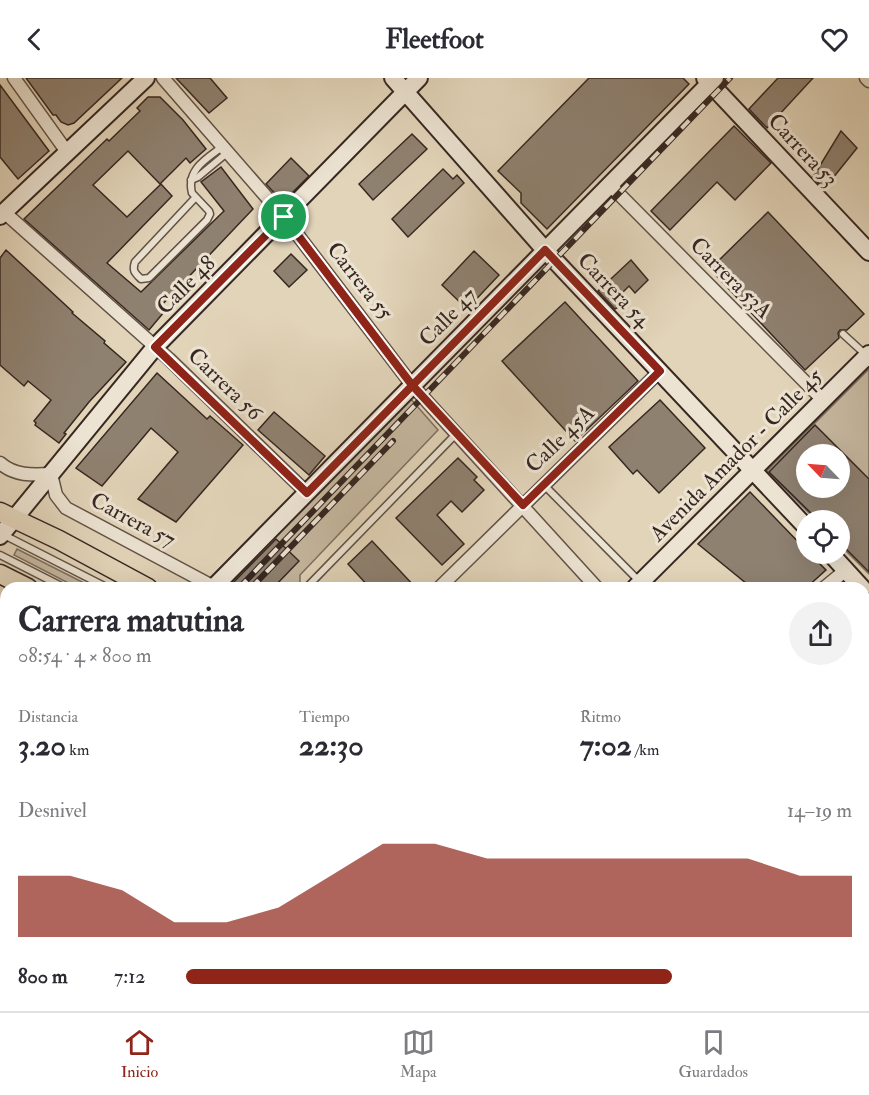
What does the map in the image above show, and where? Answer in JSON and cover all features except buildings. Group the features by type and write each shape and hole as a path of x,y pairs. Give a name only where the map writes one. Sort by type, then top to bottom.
{"main road":[{"path":"7,516 59,540 137,582"},
{"path":"0,574 16,582"}],"street":[{"path":"14,78 67,152"},
{"path":"2,214 146,78"},
{"name":"Carrera 55","path":"163,78 284,217 412,385 592,582"},
{"name":"Carrera 54","path":"393,78 545,250 796,516"},
{"name":"Calle 48","path":"1,534 7,516 51,474 155,347 419,78"},
{"name":"Calle 47","path":"219,582 610,185 710,80"},
{"name":"Carrera 53","path":"710,80 869,252"},
{"name":"Carrera 53A","path":"610,185 823,400"},
{"name":"Carrera 56","path":"2,214 155,347 307,493"},
{"name":"Avenida Amador - Calle 45","path":"641,582 868,355"},
{"name":"Calle 45A","path":"445,582 660,371"},
{"path":"0,462 13,471 23,474 51,474"},
{"name":"Carrera 57","path":"51,474 56,495 66,508 202,582"},
{"path":"840,564 857,582"},
{"path":"831,582 846,570"}],"lane":[{"path":"195,198 135,262 133,268 141,279 149,278 207,220 209,211 195,198 190,186 191,180 198,177 225,150"},
{"path":"843,334 868,355"},
{"path":"312,582 457,433"},
{"path":"544,484 635,582"},
{"path":"1,534 96,582"},
{"path":"0,555 53,582"}],"shaded area":[{"path":"869,369 869,574 850,555 850,510 806,510 767,471"},
{"path":"409,397 438,430 300,575 300,582 228,582"},
{"path":"17,549 82,582 66,582 14,555"}],"railway":[{"path":"245,582 730,78"},
{"path":"257,582 393,441"}],"route":[{"path":"284,217 155,347 307,493 412,385 501,296 545,250 660,371 523,505 412,385 284,217"}]}
